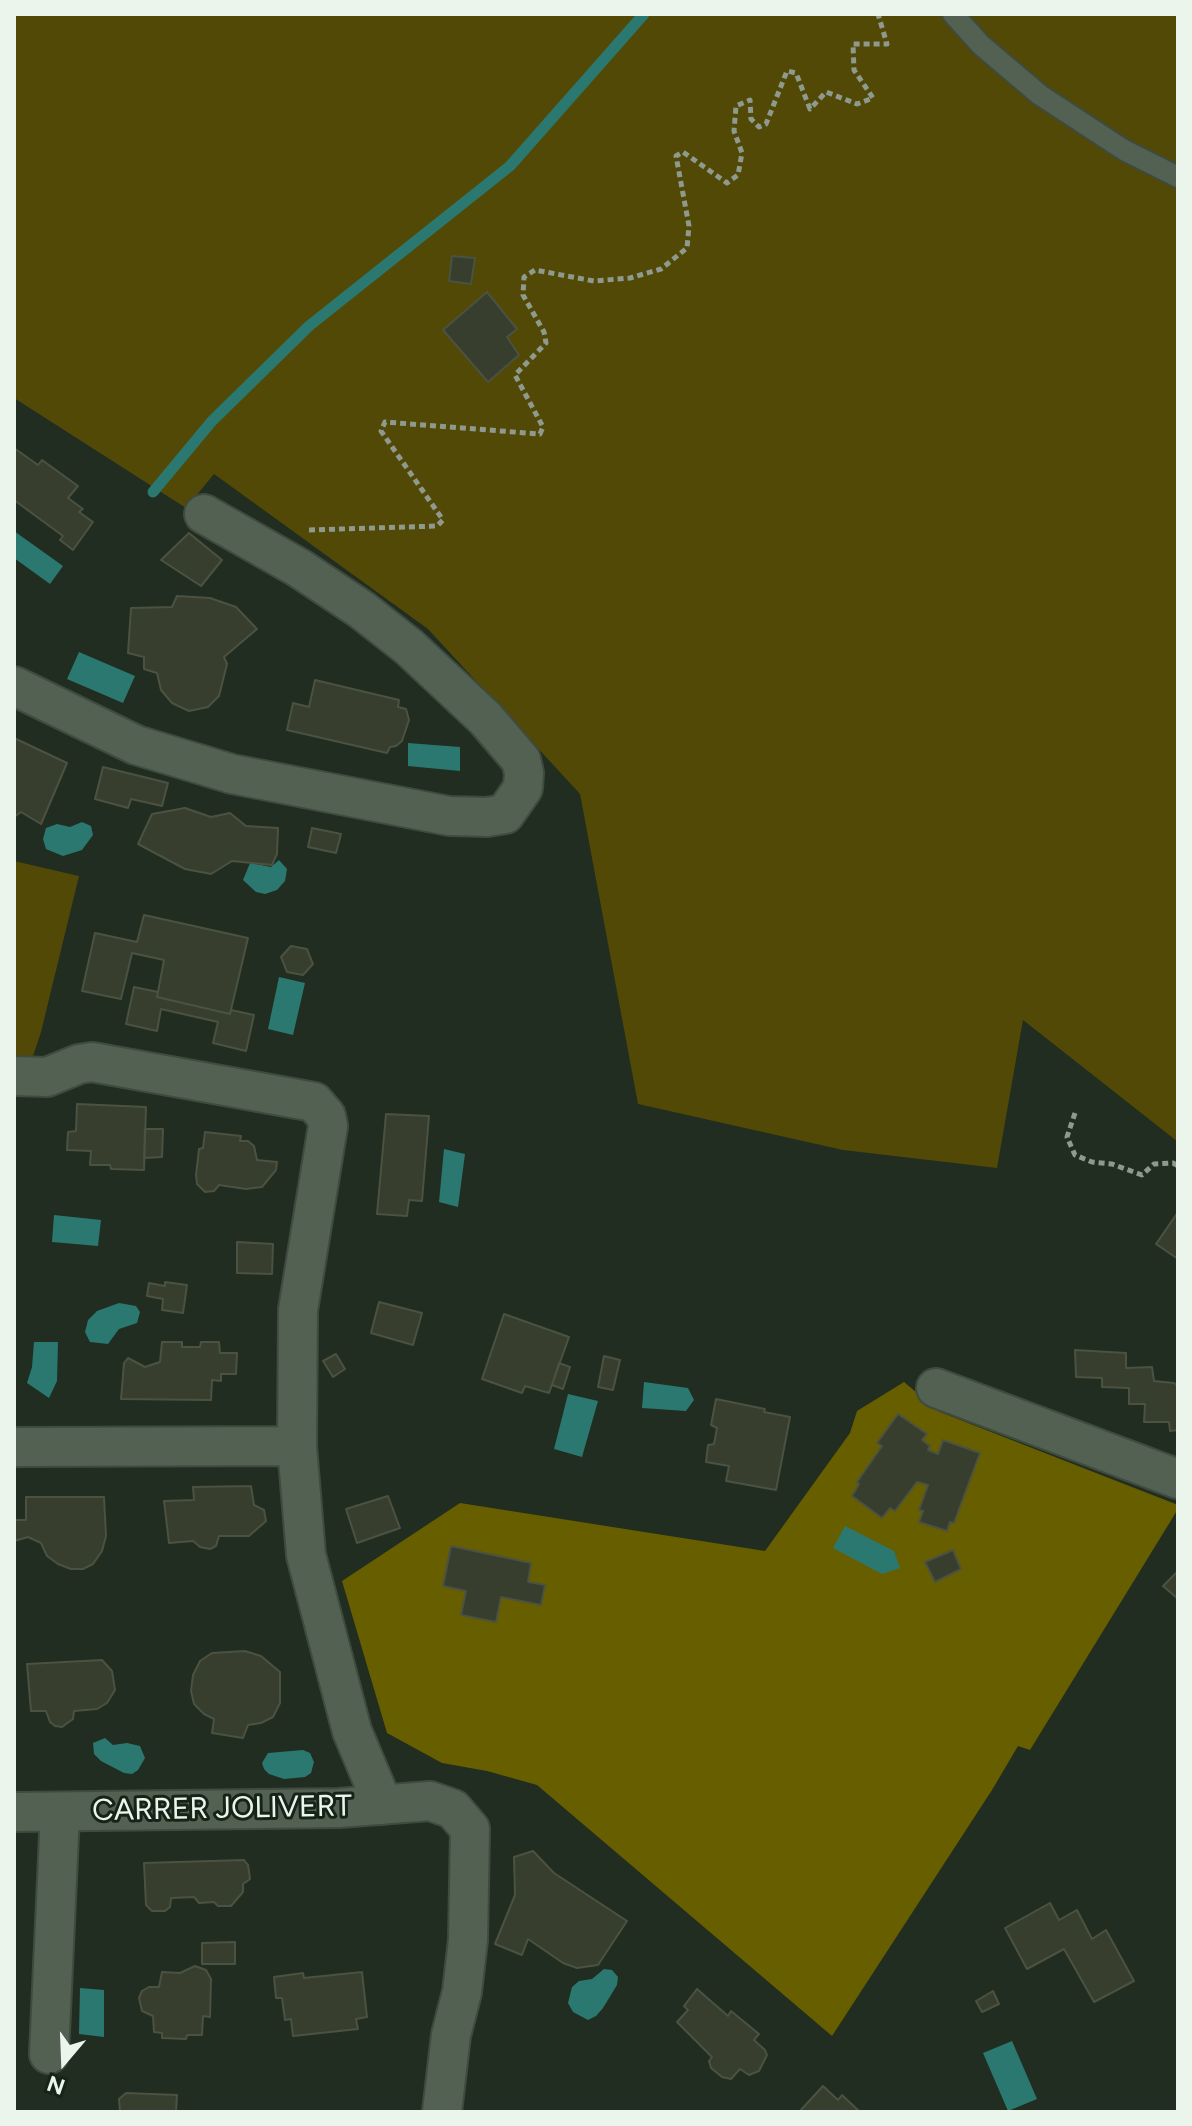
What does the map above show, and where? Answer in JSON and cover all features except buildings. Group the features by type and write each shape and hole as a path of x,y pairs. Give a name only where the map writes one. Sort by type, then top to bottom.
{"street":[{"path":"14,686 136,745 232,774 449,816 505,814 523,788 524,773 521,760 486,719 385,627 299,568 204,514"},
{"path":"14,1076 47,1077 92,1062 314,1102 326,1116 328,1126 298,1310 297,1446 306,1555 352,1731 383,1805"},
{"path":"936,1388 1178,1479"},
{"path":"14,1447 297,1446"},
{"name":"CARRER JOLIVERT","path":"14,1812 383,1805 430,1801 453,1809 470,1829 468,1940 462,1992 451,2035 442,2112"},
{"name":"CARRER JOLIVERT","path":"49,2054 60,1813"}],"lane":[{"path":"953,14 981,45 1040,95 1124,150 1178,177"}],"path":[{"path":"295,525 308,530 437,526 443,520 381,431 385,422 540,434 543,427 515,375 546,343 544,332 523,295 524,277 535,270 594,281 630,278 661,269 687,248 689,226 676,156 683,152 727,183 738,175 742,153 734,131 736,106 750,100 751,119 759,127 766,124 787,71 796,73 810,109 826,92 857,104 873,98 854,70 853,44 887,44 878,14"},
{"path":"1075,1113 1067,1137 1075,1155 1142,1175 1154,1164 1173,1163 1178,1166"}],"shaded area":[{"path":"14,14 1178,14 1178,1142 1023,1020 997,1168 843,1150 638,1104 580,794 428,629 214,474 186,508 14,398"},
{"path":"14,861 79,876 30,1065 14,1062"},
{"path":"904,1382 940,1412 1178,1505 1178,1509 1030,1750 1018,1746 832,2036 537,1785 442,1763 387,1733 342,1581 460,1503 765,1551 850,1433 857,1411"}],"water":[{"path":"14,531 63,566 50,584 14,558"},
{"path":"79,652 135,676 123,703 67,679"},
{"path":"408,743 460,747 460,771 408,766"},
{"path":"82,822 91,826 93,835 82,850 63,856 46,849 43,839 46,828 57,824 70,827"},
{"path":"279,860 287,869 285,881 277,890 265,894 256,892 243,880 250,863 271,867"},
{"path":"279,977 305,983 293,1035 268,1029"},
{"path":"444,1149 465,1154 458,1207 439,1202"},
{"path":"54,1215 101,1220 98,1246 52,1242"},
{"path":"119,1303 136,1306 140,1312 137,1323 119,1329 108,1344 90,1342 85,1332 88,1320 97,1311"},
{"path":"34,1342 58,1342 57,1381 49,1398 27,1383"},
{"path":"644,1382 688,1388 694,1400 686,1411 642,1408"},
{"path":"568,1394 598,1401 582,1457 554,1449"},
{"path":"845,1526 894,1551 900,1568 882,1574 833,1548"},
{"path":"105,1738 113,1745 127,1743 140,1746 145,1758 138,1770 132,1774 124,1773 101,1761 94,1754 93,1743"},
{"path":"303,1750 310,1753 314,1762 311,1773 305,1777 284,1779 264,1769 262,1763 268,1753"},
{"path":"604,1969 612,1970 618,1977 617,1985 603,2008 588,2020 573,2012 568,2003 572,1987 579,1981 592,1979"},
{"path":"80,1988 104,1990 104,2037 79,2034"},
{"path":"1012,2041 1037,2099 1008,2111 983,2053"}],"waterway":[{"path":"153,492 212,421 309,326 510,166 644,14"}]}
